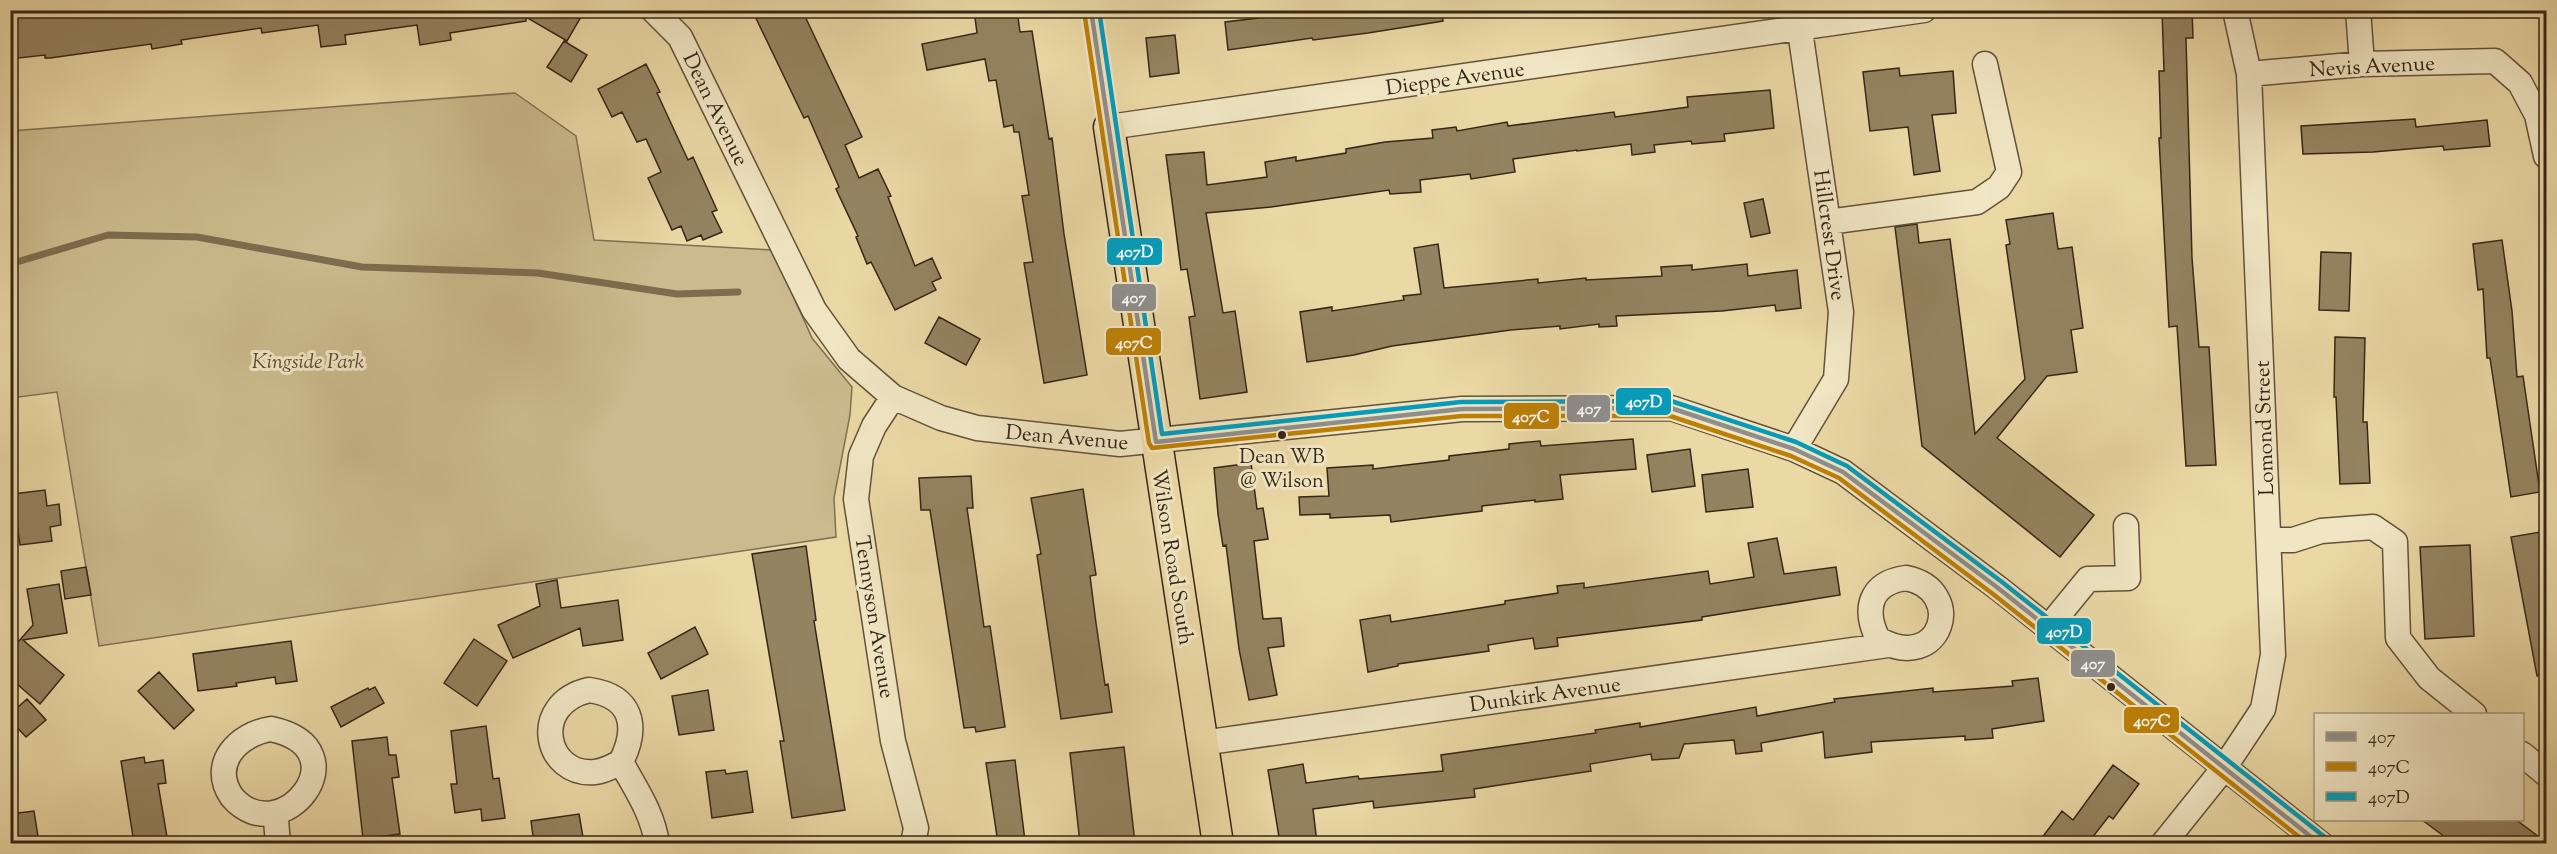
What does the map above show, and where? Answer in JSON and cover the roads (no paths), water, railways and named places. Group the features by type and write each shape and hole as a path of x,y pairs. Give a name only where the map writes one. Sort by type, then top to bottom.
{"main road":[{"name":"Wilson Road South","path":"1109,128 1218,843"}],"street":[{"name":"Dean Avenue","path":"653,10 680,37 814,310 849,359 893,397 941,418 977,428 1102,444 1156,442 1462,409 1671,408 1794,449 1843,472 2048,628 2321,843"},
{"name":"Dieppe Avenue","path":"1109,128 1799,20 1924,10"},
{"name":"Lomond Street","path":"2163,843 2224,768 2263,709 2274,655 2248,74 2235,10"},
{"path":"2358,10 2362,64"},
{"name":"Hillcrest Drive","path":"1794,449 1836,379 1841,312 1799,20"},
{"name":"Nevis Avenue","path":"2248,74 2362,64 2495,61 2520,83 2537,115 2547,156"},
{"path":"1828,222 1977,201 1999,186 2009,172 1985,64"},
{"name":"Tennyson Avenue","path":"893,397 874,426 861,456 856,499 894,741 916,828 913,843"},
{"path":"2048,628 2088,579 2128,578 2126,526"},
{"path":"2269,540 2293,540 2321,531 2373,527 2395,542 2398,638 2429,678 2473,713"},
{"name":"Dunkirk Avenue","path":"1202,743 1888,645"},
{"path":"2524,755 2547,774"},
{"path":"621,762 645,805 657,843"}],"waterway":[{"path":"10,264 108,235 197,237 362,267 538,273 677,294 738,292"}],"place":[{"name":"Dean WB @ Wilson","path":"1282,435"}],"park label":[{"name":"Kingside Park","path":"308,361"}]}
